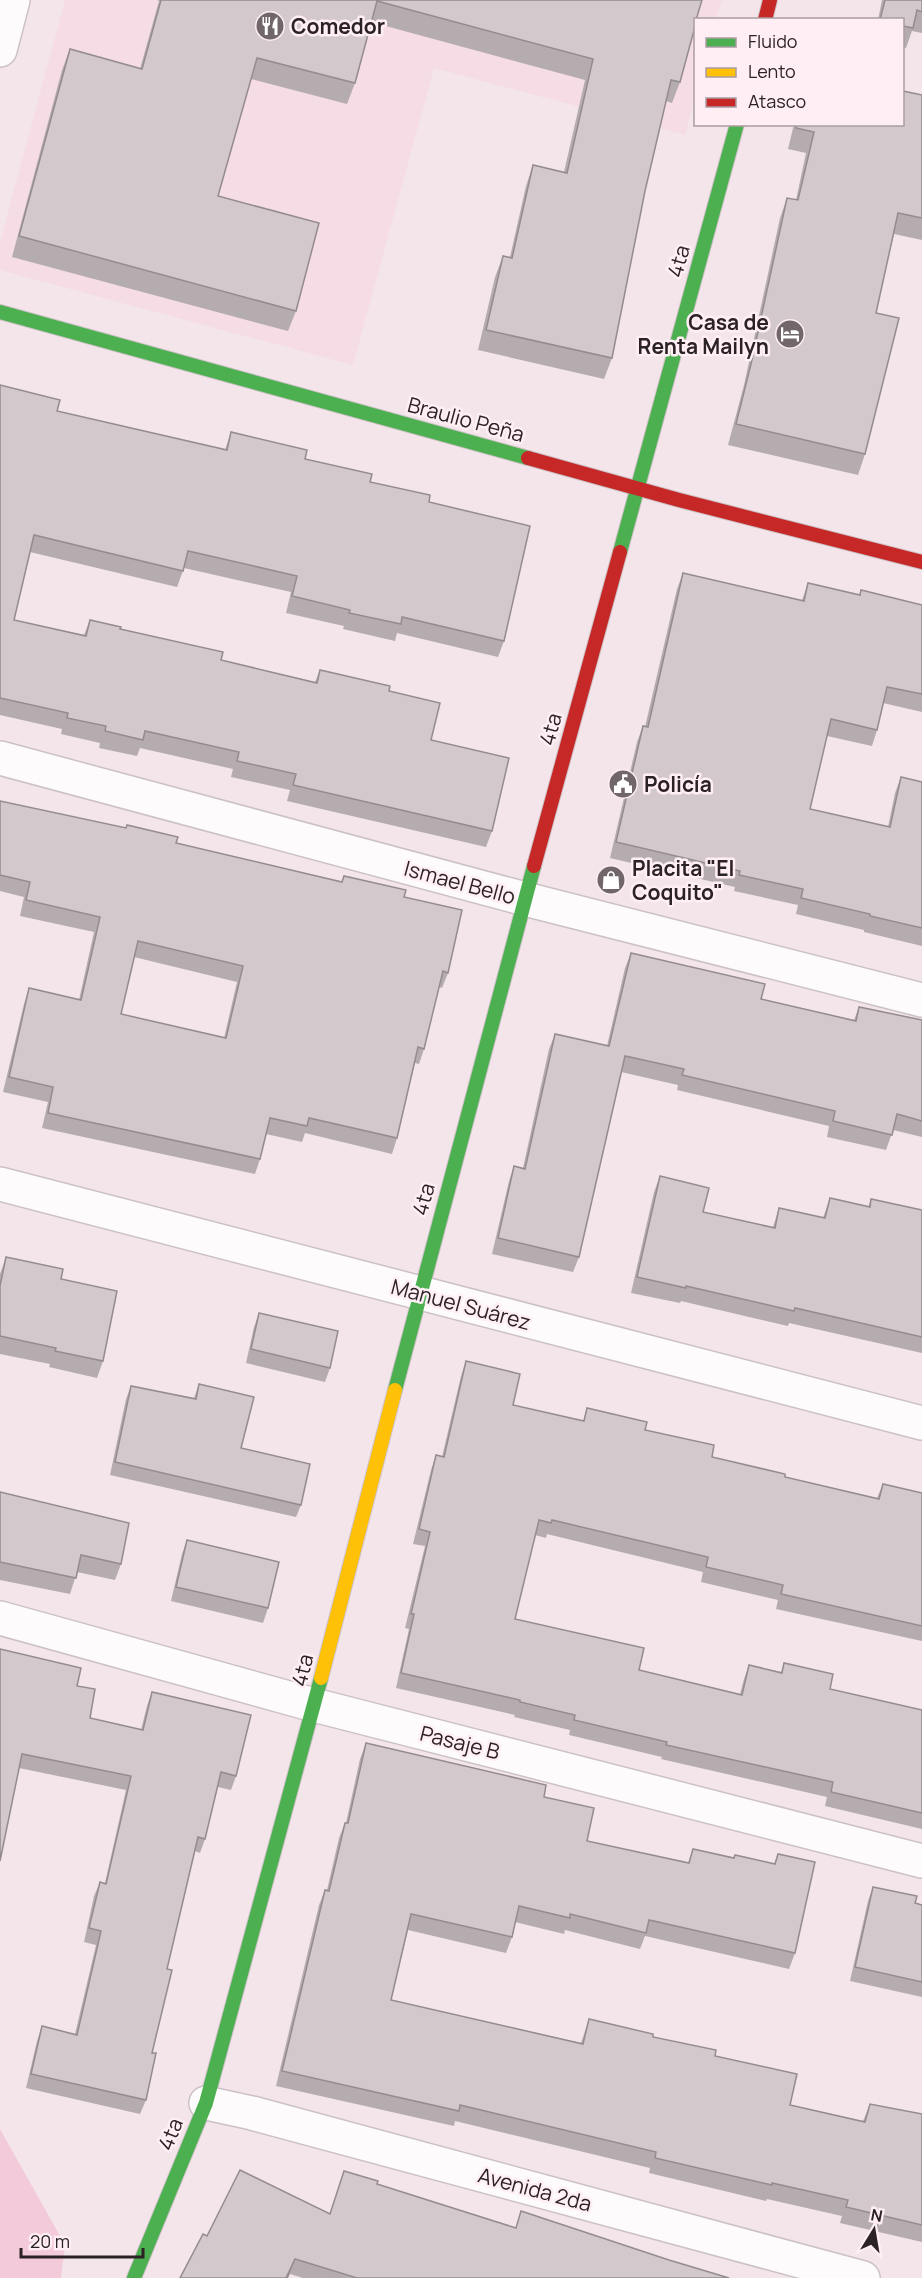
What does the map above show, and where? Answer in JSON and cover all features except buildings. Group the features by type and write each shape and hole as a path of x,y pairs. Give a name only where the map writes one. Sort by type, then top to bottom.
{"main road":[{"path":"766,18 771,0"},
{"name":"4ta","path":"134,2278 206,2103 314,1705 525,899 736,126"},
{"name":"Braulio Peña","path":"0,312 638,488 922,562"}],"street":[{"path":"0,50 14,0"},
{"name":"Ismael Bello","path":"0,758 525,899 922,1000"},
{"name":"Manuel Suárez","path":"0,1184 922,1423"},
{"name":"Pasaje B","path":"0,1618 314,1705 922,1861"},
{"name":"Avenida 2da","path":"206,2103 263,2116 863,2278"}],"shaded area":[{"path":"65,0 722,0 716,18 694,18 694,101 685,135 434,68 353,365 0,270 0,242"},
{"path":"0,2129 65,2245 61,2278 0,2278"}],"traffic: fast":[{"path":"620,552 736,126"},
{"path":"0,312 528,458"},
{"path":"395,1390 534,866"},
{"path":"134,2278 206,2103 321,1678"}],"traffic: slow":[{"path":"321,1678 395,1390"}],"traffic: jam":[{"path":"766,18 770,0"},
{"path":"528,458 679,500 922,562"},
{"path":"534,866 620,552"}],"place":[{"name":"Comedor","path":"270,26"},
{"name":"Casa de Renta Mailyn","path":"790,334"},
{"name":"Policía","path":"623,784"},
{"name":"Placita \"El Coquito\"","path":"611,880"}]}
